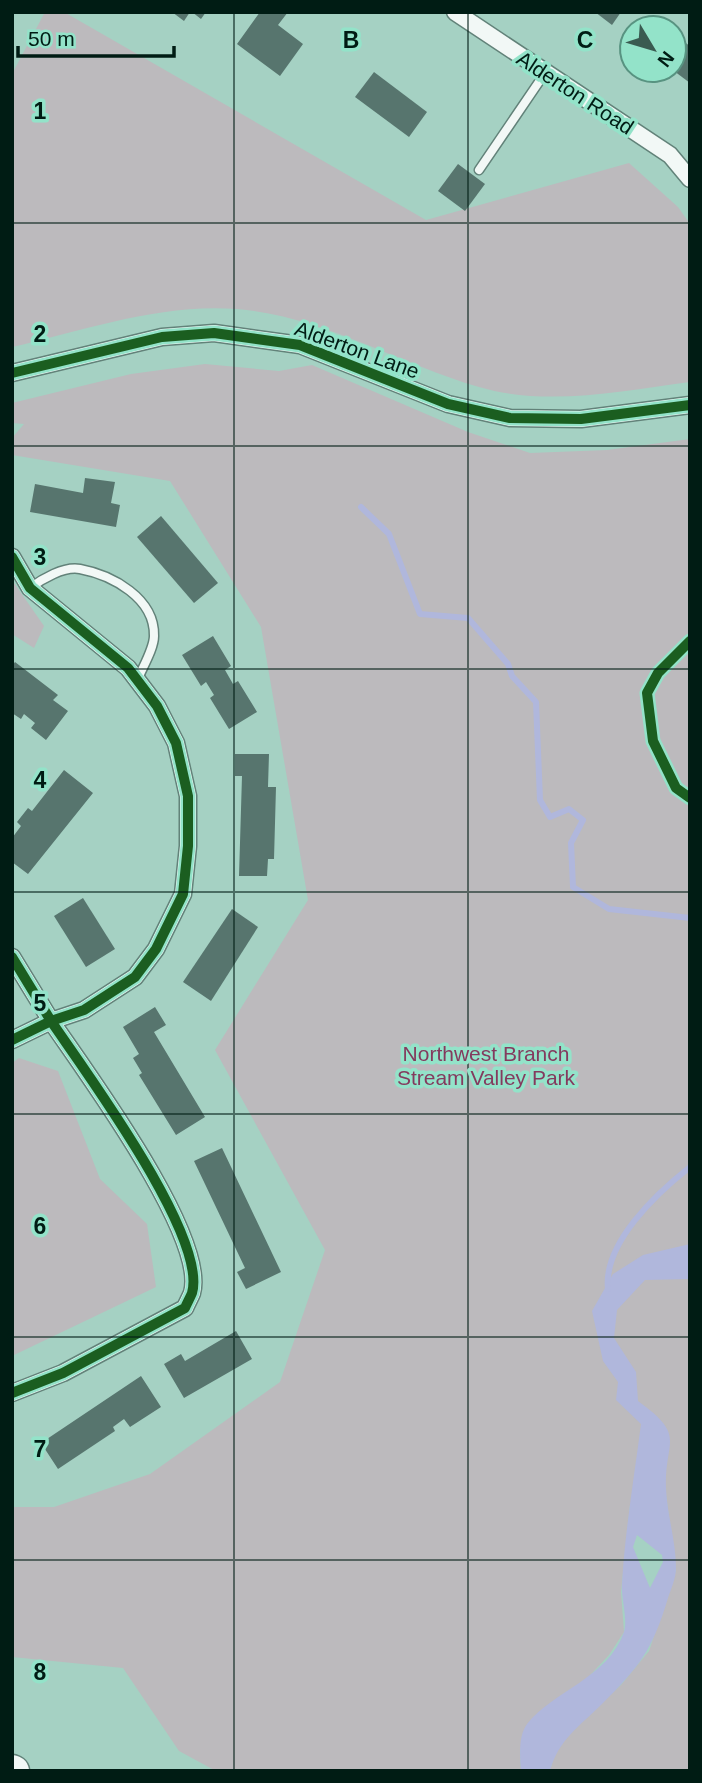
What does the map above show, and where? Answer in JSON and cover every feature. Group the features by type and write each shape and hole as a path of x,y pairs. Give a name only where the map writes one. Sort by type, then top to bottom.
{"street":[{"name":"Alderton Road","path":"455,12 670,155 690,179"},
{"name":"Alderton Lane","path":"12,373 162,337 214,333 300,345 448,404 510,418 581,419 690,405"},
{"path":"12,557 30,588 128,668 157,706 176,743 187,796 188,846 183,894 156,949 135,977 84,1010 51,1021 12,1040"},
{"path":"12,957 51,1021 143,1155 181,1235 191,1267 192,1292 185,1308 63,1373 12,1393"}],"lane":[{"path":"479,170 545,74"},
{"path":"30,588 44,578 78,568 128,588 149,612 154,636 137,681"}],"green space":[{"path":"45,12 64,12 426,220 629,163 678,207 690,224 690,382 557,397 505,393 449,377 329,330 268,313 237,309 209,308 152,314 12,347 12,74"},
{"name":"Northwest Branch Stream Valley Park","path":"205,364 279,371 312,365 468,432 530,453 607,450 690,439 690,1771 550,1771 554,1756 570,1732 621,1685 649,1651 676,1570 666,1495 630,1505 621,1592 624,1632 609,1655 581,1685 545,1709 520,1750 521,1771 216,1771 179,1751 123,1668 12,1657 12,1507 54,1507 150,1474 280,1382 325,1250 215,1050 308,900 261,627 170,481 12,455 12,438 24,424 12,423 12,403 131,374"},
{"path":"12,580 44,626 34,648 12,634"},
{"path":"19,1058 58,1071 100,1179 147,1224 156,1287 12,1356 12,1063"}],"water":[{"path":"690,1244 690,1279 645,1280 617,1310 614,1338 636,1372 638,1401 663,1423 668,1432 670,1440 666,1488 676,1572 656,1632 635,1668 564,1742 550,1771 521,1771 521,1740 527,1724 538,1712 606,1661 624,1632 623,1564 641,1424 616,1400 618,1382 603,1361 592,1311 613,1274 643,1255","holes":["637,1535 662,1555 663,1562 650,1588 633,1547"]}],"building":[{"path":"172,12 190,12 184,21"},
{"path":"192,12 206,12 201,19"},
{"path":"260,12 288,12 278,25 303,44 280,76 237,44"},
{"path":"595,12 621,12 612,25"},
{"path":"688,45 690,46 690,83 688,82"},
{"path":"374,72 427,112 409,137 355,97"},
{"path":"458,164 485,184 465,211 438,191"},
{"path":"85,478 115,482 111,503 120,505 116,527 30,512 35,484 83,493"},
{"path":"161,516 218,583 194,603 137,537"},
{"path":"213,636 231,666 225,670 233,684 238,681 257,712 229,729 210,698 214,695 206,682 201,686 182,655"},
{"path":"15,662 58,695 53,700 68,711 46,740 31,728 35,723 24,714 21,719 12,713 12,666"},
{"path":"235,754 269,754 268,787 276,787 274,859 268,859 267,876 239,876 242,776 235,776"},
{"path":"64,770 93,793 28,874 12,862 12,838 21,826 17,822 28,808 32,811"},
{"path":"83,898 115,949 86,967 54,916"},
{"path":"232,909 258,927 211,1001 183,982"},
{"path":"155,1007 166,1025 154,1032 205,1117 176,1135 139,1075 142,1073 133,1058 139,1054 123,1027"},
{"path":"222,1148 281,1272 246,1289 237,1272 245,1268 194,1161"},
{"path":"236,1331 252,1359 184,1398 164,1364 181,1354 185,1361"},
{"path":"141,1376 161,1407 130,1427 124,1419 113,1427 115,1431 58,1469 41,1443"}],"waterway":[{"path":"361,507 389,534 420,614 468,618 508,664 512,676 536,702 540,800 550,817 569,809 583,820 571,843 573,887 609,909 690,918"},
{"path":"608,1289 614,1254 623,1237 648,1205 690,1167"}],"cycle path":[{"path":"12,373 162,337 214,333 300,345 448,404 510,418 581,419 690,405"},
{"path":"12,557 30,588 128,668 157,706 176,743 188,796 188,846 183,894 156,949 135,977 84,1010 51,1021 12,957"},
{"path":"690,641 658,673 647,693 653,741 676,788 690,798"},
{"path":"12,1040 51,1021 140,1155 182,1234 192,1267 192,1293 185,1308 63,1373 12,1393"}]}
